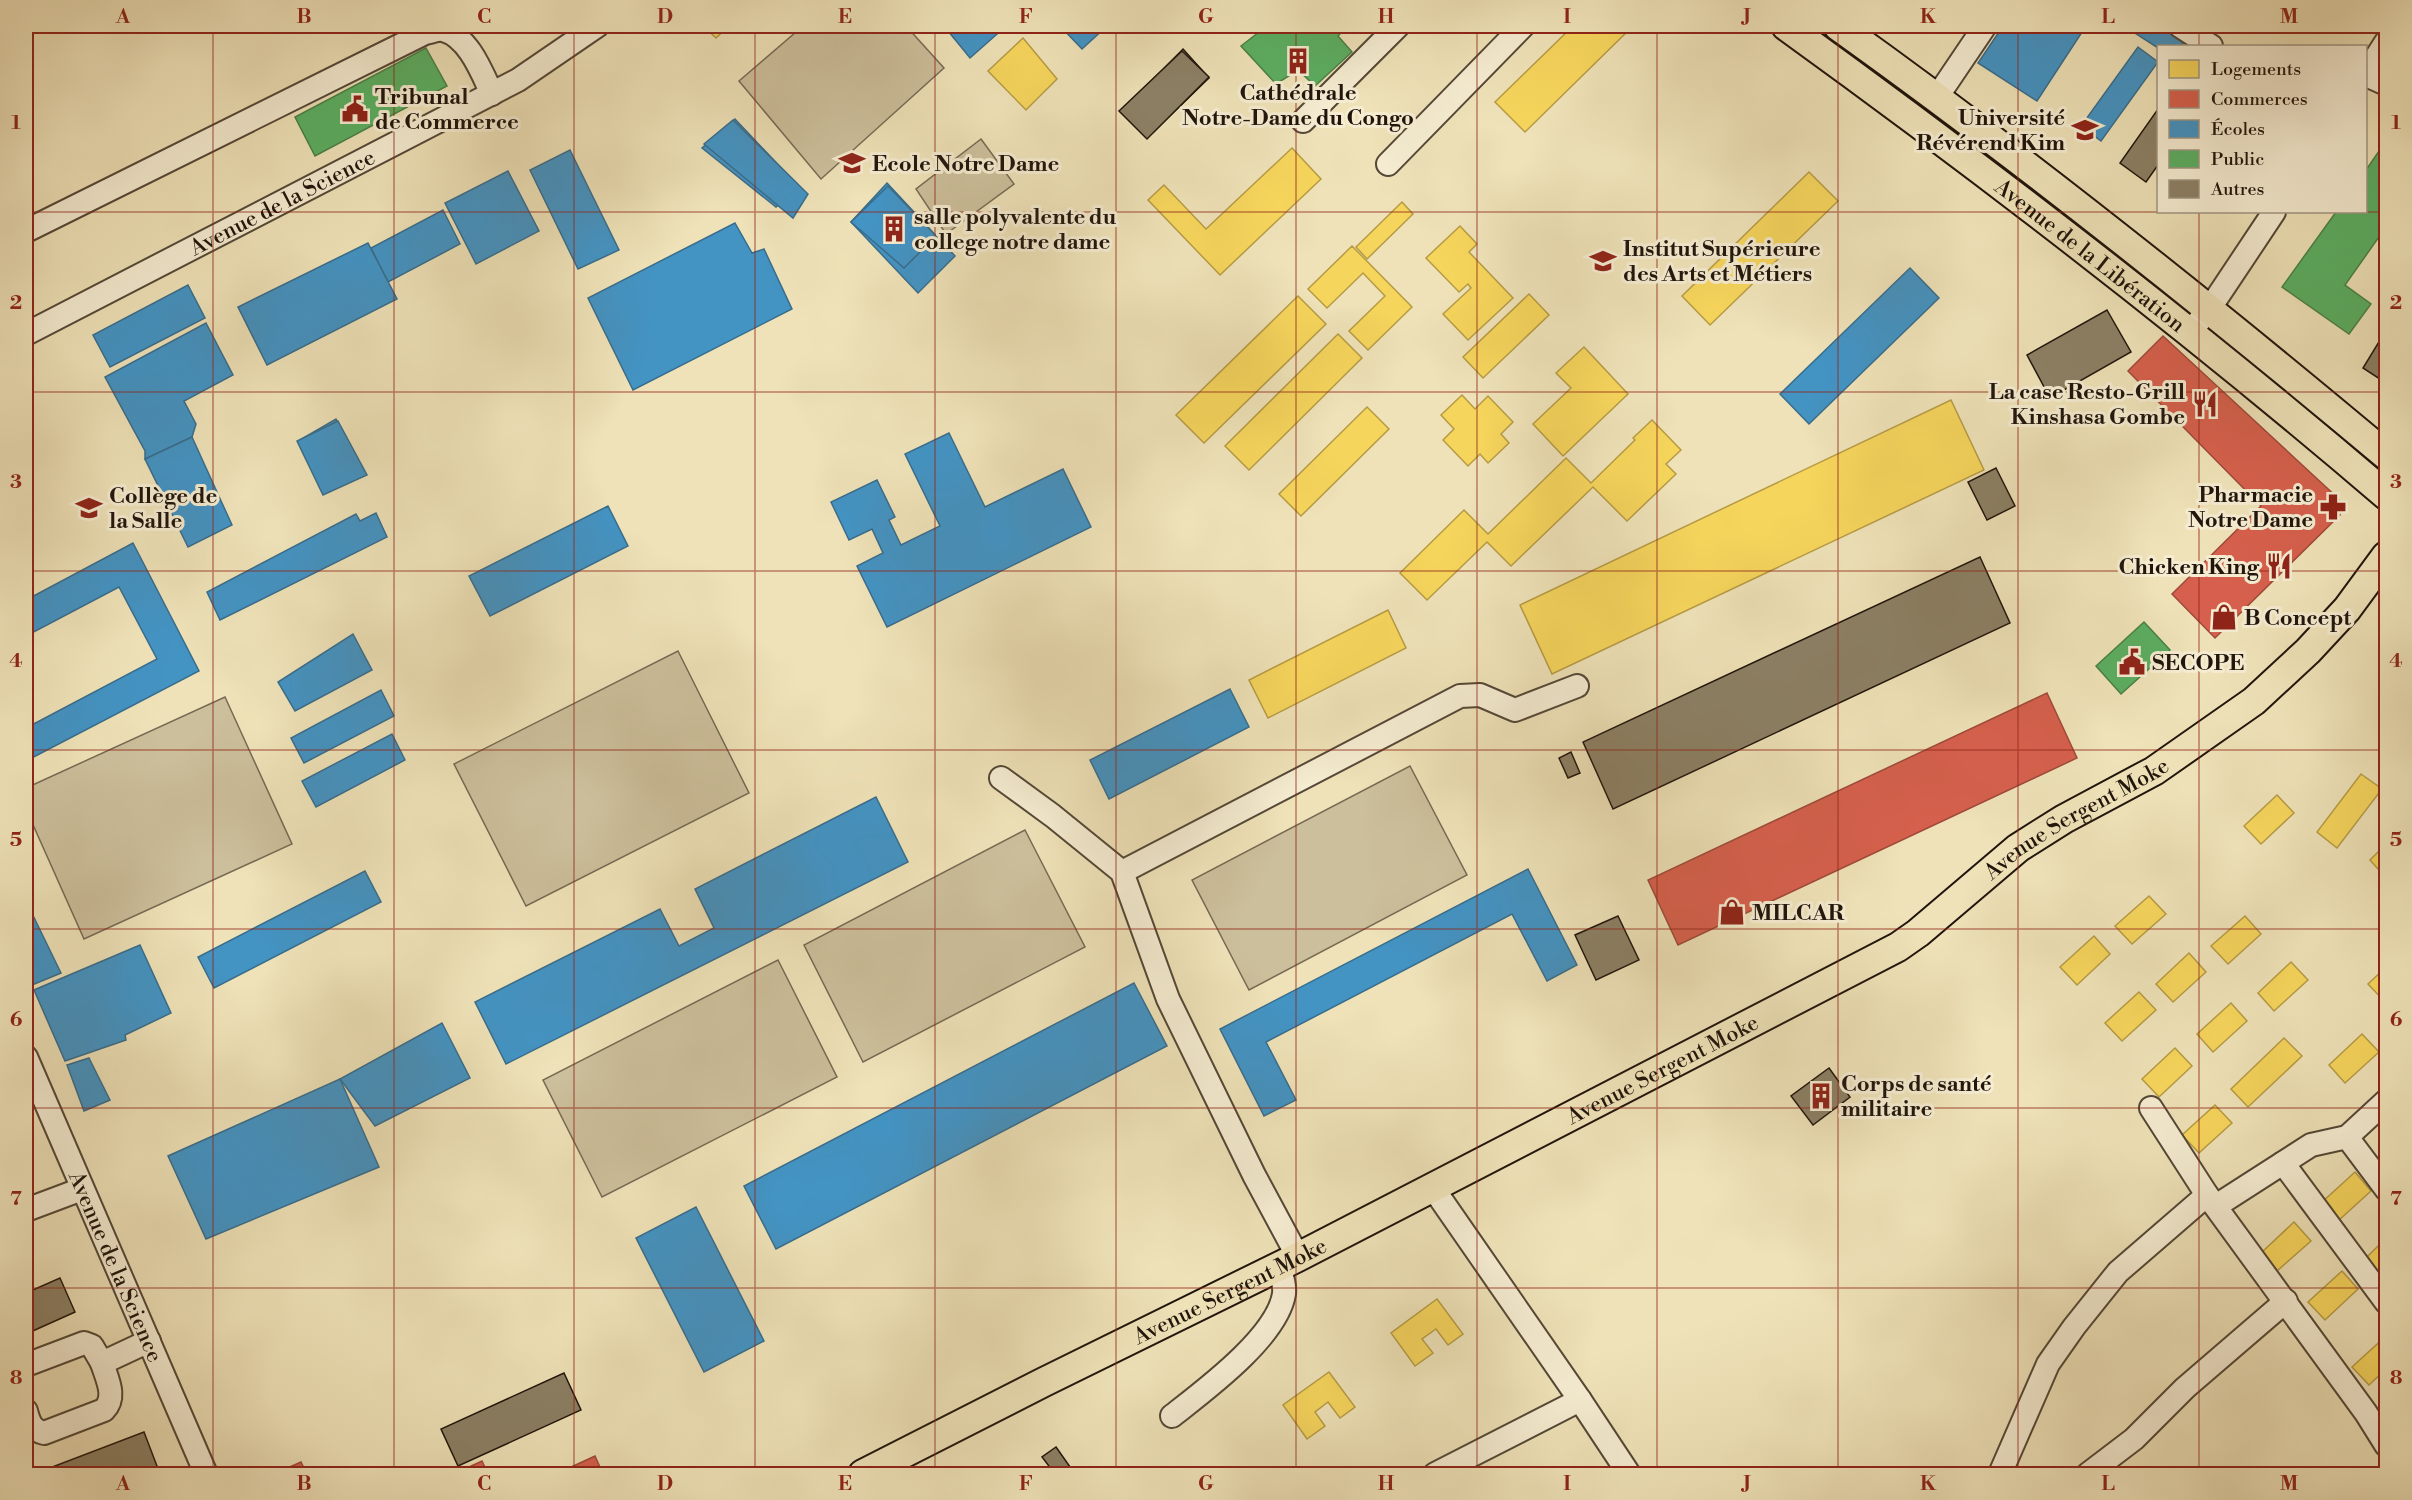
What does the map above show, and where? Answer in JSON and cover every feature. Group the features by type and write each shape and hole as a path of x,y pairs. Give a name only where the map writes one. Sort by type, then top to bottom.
{"main road":[{"name":"Avenue de la Libération","path":"1786,26 2086,249 2264,391 2386,495"},
{"name":"Avenue de la Libération","path":"1838,26 1937,97 2210,309 2386,455"},
{"name":"Avenue Sergent Moke","path":"863,1474 1288,1262 1879,958 1918,933 2018,848 2064,819 2154,771 2253,701 2316,643 2347,609 2386,556"}],"street":[{"name":"Avenue de la Science","path":"26,334 518,80 597,26"},
{"path":"1304,121 1398,26"},
{"path":"1388,164 1523,26"},
{"path":"1937,97 1985,26"},
{"path":"2183,26 2210,45"},
{"path":"26,231 425,33 441,29 453,34 468,51 492,94"},
{"path":"2367,72 2386,42"},
{"path":"2367,74 2386,84"},
{"path":"2190,332 2210,309 2273,213"},
{"path":"1122,872 1460,696 1480,695 1515,710 1577,686"},
{"path":"1001,778 1053,816 1122,872 1168,999 1254,1175 1288,1262 1283,1278 1284,1295 1268,1324 1248,1352 1223,1376 1172,1416"},
{"name":"Avenue de la Science","path":"26,1057 206,1474"},
{"path":"2000,1474 2048,1364 2118,1272 2212,1201 2283,1163 2311,1145 2347,1137 2386,1101"},
{"path":"2151,1108 2212,1201 2366,1413 2386,1445"},
{"path":"2347,1137 2386,1189"},
{"path":"2283,1163 2386,1302"},
{"path":"1433,1188 1629,1474"},
{"path":"26,1210 82,1189"},
{"path":"2088,1474 2134,1439 2185,1388 2286,1301"},
{"path":"102,1363 149,1341"},
{"path":"26,1365 84,1343 92,1346 102,1363 112,1397 104,1410 45,1433 37,1431 30,1425 26,1411"},
{"path":"1435,1474 1580,1400"}],"shaded area":[{"path":"803,26 906,26 944,68 821,179 739,81"},
{"path":"981,139 1014,184 946,234 916,189"},
{"path":"678,651 749,793 526,906 454,764"},
{"path":"225,697 292,844 84,939 26,809 26,788"},
{"path":"1410,766 1467,875 1249,990 1192,880"},
{"path":"1025,830 1085,947 863,1062 804,945"},
{"path":"778,960 837,1077 602,1197 543,1080"}],"building: Logements":[{"path":"703,26 729,26 716,38"},
{"path":"1573,26 1633,26 1525,132 1495,102"},
{"path":"1023,38 1057,79 1026,110 988,71"},
{"path":"1292,148 1321,179 1220,275 1148,200 1164,185 1206,229"},
{"path":"1809,172 1838,201 1710,325 1682,296"},
{"path":"1402,202 1413,214 1367,259 1356,247"},
{"path":"1460,226 1477,244 1469,252 1513,298 1468,340 1443,314 1471,288 1468,284 1459,292 1426,258"},
{"path":"1352,246 1412,307 1368,350 1349,331 1385,296 1363,273 1327,308 1308,289"},
{"path":"1529,294 1549,315 1483,378 1463,357"},
{"path":"1298,296 1326,324 1204,443 1176,415"},
{"path":"1338,334 1362,358 1249,470 1225,446"},
{"path":"1584,347 1628,394 1563,456 1533,424 1571,388 1556,373"},
{"path":"1462,395 1475,409 1488,396 1513,422 1501,434 1509,443 1488,463 1480,454 1468,466 1443,440 1454,429 1441,415"},
{"path":"1951,400 1984,470 1552,674 1520,605"},
{"path":"1367,407 1389,429 1301,516 1279,494"},
{"path":"1652,420 1681,450 1666,464 1676,474 1627,521 1593,487 1511,566 1487,542 1427,600 1400,573 1464,510 1488,534 1566,458 1591,483"},
{"path":"1388,610 1406,648 1268,718 1249,680"},
{"path":"2361,774 2382,789 2337,848 2317,832"},
{"path":"2277,795 2294,813 2261,844 2244,826"},
{"path":"2386,844 2386,878 2370,860"},
{"path":"2149,896 2166,914 2132,944 2115,926"},
{"path":"2245,916 2261,934 2228,964 2211,946"},
{"path":"2094,936 2110,954 2077,985 2060,967"},
{"path":"2189,953 2206,972 2173,1002 2156,984"},
{"path":"2291,962 2308,980 2274,1011 2258,993"},
{"path":"2386,967 2386,1000 2385,1002 2368,984"},
{"path":"2139,992 2156,1010 2122,1041 2105,1023"},
{"path":"2231,1003 2247,1021 2213,1052 2197,1034"},
{"path":"2362,1034 2379,1052 2345,1083 2329,1065"},
{"path":"2284,1038 2302,1056 2248,1107 2231,1089"},
{"path":"2175,1048 2192,1066 2159,1097 2142,1079"},
{"path":"2215,1105 2232,1123 2199,1153 2182,1135"},
{"path":"2386,1150 2386,1170 2377,1159"},
{"path":"2355,1172 2371,1191 2338,1221 2321,1203"},
{"path":"2294,1222 2311,1241 2277,1271 2261,1253"},
{"path":"2386,1238 2386,1272 2380,1277 2364,1260"},
{"path":"2342,1271 2358,1289 2325,1320 2308,1302"},
{"path":"1437,1299 1463,1334 1448,1345 1436,1329 1422,1339 1433,1353 1415,1366 1391,1333"},
{"path":"2386,1336 2386,1369 2369,1385 2352,1367"},
{"path":"1329,1372 1355,1407 1340,1418 1328,1402 1315,1412 1325,1426 1307,1439 1283,1405"}],"building: Commerces":[{"path":"2163,336 2339,499 2340,515 2215,638 2172,594 2261,506 2128,371"},
{"path":"2047,693 2077,758 1678,945 1648,880"},
{"path":"595,1456 603,1474 556,1474"},
{"path":"482,1461 488,1474 454,1474"},
{"path":"301,1462 307,1474 274,1474"}],"building: Écoles":[{"path":"944,26 1004,26 968,54"},
{"path":"944,26 1003,26 1005,27 970,58"},
{"path":"1060,26 1107,26 1082,49"},
{"path":"2003,26 2086,26 2037,101 1978,63"},
{"path":"2124,26 2168,26 2187,38 2182,45 2157,45 2157,47"},
{"path":"2138,47 2157,61 2101,141 2081,126"},
{"path":"735,119 801,189 776,207 702,148"},
{"path":"733,120 808,194 793,218 704,144"},
{"path":"570,150 619,250 578,269 530,170"},
{"path":"508,171 539,231 476,264 445,203"},
{"name":"salle polyvalente du college notre dame","path":"887,183 955,256 918,293 851,222"},
{"name":"salle polyvalente du college notre dame","path":"888,186 936,236 904,268 851,222"},
{"path":"443,210 460,244 388,282 371,248"},
{"path":"735,223 752,253 764,249 792,309 633,390 588,298"},
{"path":"368,243 397,299 267,365 238,307"},
{"path":"1910,268 1939,298 1809,424 1780,394"},
{"path":"188,285 205,318 110,367 93,335"},
{"path":"206,323 233,375 184,401 196,424 192,437 145,459 145,451 105,377"},
{"path":"336,419 366,475 325,493 298,441"},
{"path":"338,421 367,475 323,495 297,441"},
{"path":"949,433 985,507 1063,469 1091,527 887,627 857,566 883,553 872,529 849,540 831,502 877,480 895,517 889,520 901,545 940,526 905,454"},
{"path":"192,437 232,525 188,547 145,459"},
{"path":"608,506 628,546 490,616 469,576"},
{"path":"376,513 387,537 220,620 207,592 356,514 360,521"},
{"path":"133,543 199,671 26,761 26,728 157,659 119,587 26,636 26,600"},
{"path":"353,634 372,670 295,711 278,682"},
{"path":"1230,689 1249,727 1109,799 1090,760"},
{"path":"381,690 394,716 304,763 291,738"},
{"path":"392,734 405,760 316,807 302,781"},
{"path":"876,797 908,862 506,1064 475,1002 660,909 679,946 714,928 695,889"},
{"path":"1528,869 1577,965 1547,981 1512,914 1266,1042 1296,1100 1264,1116 1220,1029"},
{"path":"365,871 381,902 214,988 198,957"},
{"path":"26,901 61,973 32,985 26,971"},
{"path":"140,945 171,1013 125,1035 126,1040 65,1061 34,990"},
{"path":"1134,983 1167,1046 776,1249 744,1186"},
{"path":"442,1023 470,1078 375,1126 340,1079"},
{"path":"89,1058 110,1100 84,1111 67,1065"},
{"path":"340,1079 379,1167 206,1239 168,1156"},
{"path":"696,1207 764,1341 704,1372 636,1238"}],"building: Public":[{"name":"Cathédrale Notre-Dame du Congo","path":"1253,26 1347,26 1338,36 1352,52 1315,86 1298,70 1276,84 1241,46 1259,32"},
{"path":"426,48 447,86 315,156 295,117"},
{"path":"2386,141 2386,227 2345,285 2371,304 2349,334 2282,287 2335,213 2367,213 2367,169"},
{"path":"2144,622 2170,650 2121,694 2096,666"}],"building: Autres":[{"path":"1183,49 1209,78 1147,138 1121,112"},
{"path":"1182,51 1209,77 1147,139 1119,111"},
{"path":"2157,110 2157,166 2146,182 2120,163"},
{"path":"2107,310 2131,352 2050,398 2027,355"},
{"path":"2386,333 2386,383 2363,368"},
{"path":"1996,468 2015,506 1987,520 1968,482"},
{"path":"1980,557 2010,623 1613,809 1583,742"},
{"path":"1571,752 1580,773 1568,778 1559,758"},
{"path":"1618,916 1639,960 1596,980 1575,935"},
{"name":"Corps de santé militaire","path":"1829,1068 1850,1097 1813,1125 1791,1096"},
{"path":"60,1278 75,1312 26,1334 26,1293"},
{"path":"564,1373 581,1410 458,1466 441,1429"},
{"path":"144,1432 160,1474 34,1474"},
{"path":"1056,1447 1075,1474 1055,1474 1042,1457"}],"place":[{"name":"Cathédrale Notre-Dame du Congo","path":"1298,61"},
{"name":"Tribunal de Commerce","path":"355,109"},
{"name":"Université Révérend Kim","path":"2085,130"},
{"name":"Ecole Notre Dame","path":"852,163"},
{"name":"salle polyvalente du college notre dame","path":"894,229"},
{"name":"Institut Supérieure des Arts et Métiers","path":"1603,261"},
{"name":"La case Resto-Grill Kinshasa Gombe","path":"2205,404"},
{"name":"Pharmacie Notre Dame","path":"2333,507"},
{"name":"Collège de la Salle","path":"89,508"},
{"name":"Chicken King","path":"2279,566"},
{"name":"B Concept","path":"2224,617"},
{"name":"SECOPE","path":"2132,662"},
{"name":"MILCAR","path":"1732,912"},
{"name":"Corps de santé militaire","path":"1821,1096"}]}
